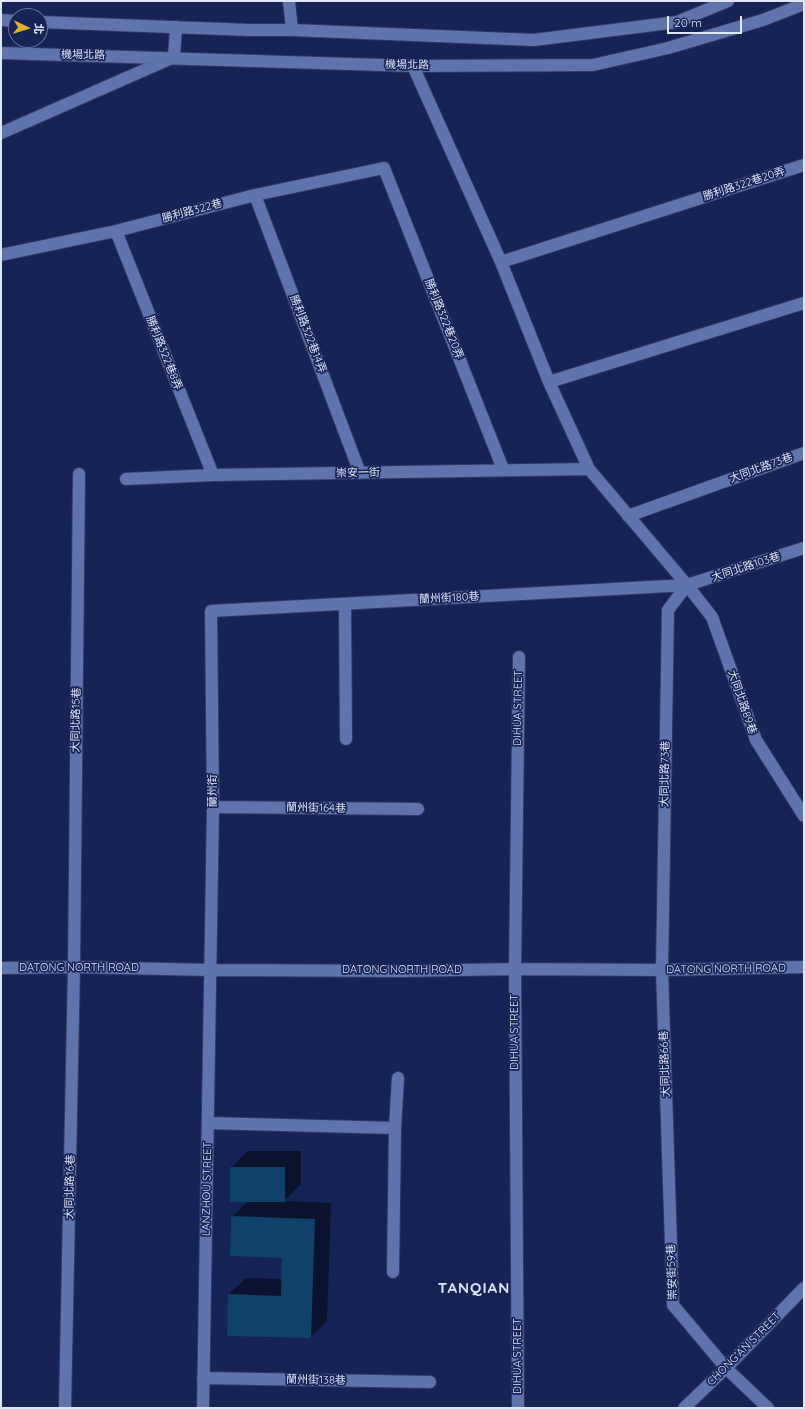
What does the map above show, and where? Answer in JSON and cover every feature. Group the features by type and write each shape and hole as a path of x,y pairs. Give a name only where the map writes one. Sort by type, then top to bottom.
{"street":[{"path":"289,1 292,30"},
{"path":"48,22 534,40 676,22 728,1"},
{"name":"機場北路","path":"1,53 174,57 413,66 593,65 668,48 763,20 804,4"},
{"path":"1,133 174,57 176,27"},
{"name":"大同北路89巷","path":"413,66 501,262 549,382 590,469 687,585 712,618 756,740 804,816"},
{"name":"勝利路322巷20弄","path":"501,262 804,165"},
{"name":"勝利路322巷20弄","path":"384,168 503,469"},
{"name":"勝利路322巷","path":"1,255 116,231 255,195 384,168"},
{"name":"勝利路322巷14弄","path":"255,195 360,473"},
{"name":"勝利路322巷8弄","path":"116,231 213,475"},
{"path":"549,382 804,303"},
{"name":"大同北路73巷","path":"628,516 804,453"},
{"name":"崇安一街","path":"126,479 213,475 503,469 590,469"},
{"name":"大同北路15巷","path":"74,967 79,474"},
{"name":"大同北路103巷","path":"687,585 804,548"},
{"name":"大同北路73巷","path":"662,970 668,610 687,585"},
{"name":"蘭州街180巷","path":"211,611 687,585"},
{"path":"345,604 346,739"},
{"name":"蘭州街","path":"210,970 213,807 211,611"},
{"name":"DIHUA STREET","path":"518,1408 515,969 519,657"},
{"name":"蘭州街164巷","path":"213,807 418,809"},
{"name":"DATONG NORTH ROAD","path":"1,968 74,967 210,970 404,971 515,969 662,970 804,967"},
{"name":"大同北路16巷","path":"66,1408 74,967"},
{"name":"LANZHOU STREET","path":"203,1408 210,970"},
{"name":"大同北路66巷","path":"662,970 668,1158"},
{"path":"393,1272 395,1128 398,1078"},
{"path":"208,1123 395,1128"},
{"name":"崇安街59巷","path":"668,1158 673,1305 726,1368 768,1408"},
{"name":"CHONG’AN STREET","path":"684,1408 726,1368 804,1288"},
{"name":"蘭州街138巷","path":"203,1378 430,1382"}],"building":[{"path":"230,1167 285,1167 285,1202 230,1202"},
{"path":"231,1216 315,1219 311,1338 227,1336 228,1294 281,1296 282,1258 230,1256"}],"district":[{"name":"TANQIAN","path":"474,1288"}]}
